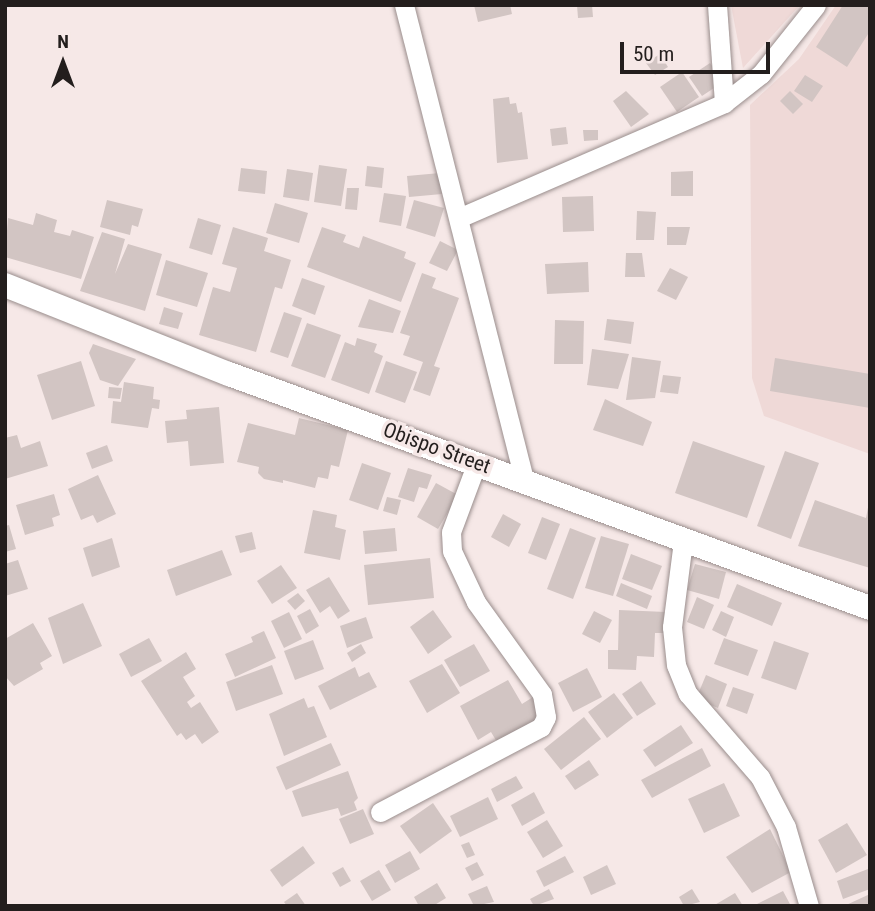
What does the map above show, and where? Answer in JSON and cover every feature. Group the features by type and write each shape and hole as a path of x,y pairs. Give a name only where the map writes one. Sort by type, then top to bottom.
{"street":[{"path":"404,5 461,217 524,479"},
{"path":"716,5 724,103"},
{"path":"461,217 724,103 761,74 816,5"},
{"name":"Obispo Street","path":"5,285 229,374 524,479 683,541 870,608"},
{"path":"380,812 541,727 546,717 542,694 477,602 452,551 451,532 477,462"},
{"path":"683,541 672,628 676,665 688,694 760,777 786,827 809,906"}],"shaded area":[{"path":"731,5 800,5 743,68"},
{"path":"836,5 870,5 870,454 764,416 752,378 750,105 799,59"}],"building":[{"path":"474,5 510,5 512,14 478,22"},
{"path":"577,5 592,5 593,17 578,18"},
{"path":"843,5 870,5 870,31 847,67 816,47"},
{"path":"660,54 668,67 655,75 646,63"},
{"path":"710,63 723,82 702,96 689,77"},
{"path":"682,72 699,97 677,112 660,87"},
{"path":"805,75 823,86 812,102 794,91"},
{"path":"626,91 649,114 631,127 613,101"},
{"path":"790,91 803,104 793,114 780,101"},
{"path":"509,97 510,104 516,103 518,113 522,112 528,159 497,163 493,99"},
{"path":"566,127 568,144 552,146 550,129"},
{"path":"583,130 598,130 598,140 584,141"},
{"path":"319,165 347,169 341,206 314,202"},
{"path":"367,166 384,168 382,188 365,186"},
{"path":"241,168 267,171 265,194 238,191"},
{"path":"287,169 313,173 309,201 283,197"},
{"path":"693,171 693,196 671,196 671,172"},
{"path":"440,173 442,194 409,197 407,176"},
{"path":"347,188 359,188 357,210 345,209"},
{"path":"384,193 406,196 401,226 379,222"},
{"path":"593,196 594,231 563,232 562,197"},
{"path":"107,200 143,209 138,227 132,225 130,235 100,227"},
{"path":"414,200 444,208 435,237 406,228"},
{"path":"275,203 308,213 299,243 266,233"},
{"path":"637,211 656,212 654,240 636,240"},
{"path":"36,213 57,220 54,232 70,236 72,230 94,237 81,279 5,257 8,218 33,225"},
{"path":"198,218 221,225 212,255 189,248"},
{"path":"233,227 268,238 264,251 291,260 282,289 275,287 256,352 199,335 213,287 230,292 237,268 222,264"},
{"path":"322,227 346,235 343,242 359,248 363,236 406,252 404,258 416,263 401,302 307,267"},
{"path":"667,227 690,227 686,245 667,245"},
{"path":"102,232 125,239 115,274 128,244 162,254 145,311 80,291"},
{"path":"440,241 458,250 447,271 429,263"},
{"path":"626,253 642,253 645,277 625,277"},
{"path":"166,260 208,273 197,307 156,295"},
{"path":"588,262 589,292 547,294 545,264"},
{"path":"670,268 688,277 676,300 657,291"},
{"path":"422,273 436,278 432,288 459,298 434,366 440,368 430,396 413,390 423,362 403,355 410,336 400,333"},
{"path":"302,278 325,286 315,315 292,306"},
{"path":"369,299 401,311 393,333 358,327"},
{"path":"164,307 183,313 178,329 159,324"},
{"path":"284,312 302,318 288,358 270,352"},
{"path":"607,319 634,322 631,344 604,340"},
{"path":"555,320 584,321 583,364 554,364"},
{"path":"307,323 341,335 325,378 291,366"},
{"path":"357,338 377,344 374,352 383,356 369,394 331,380 345,342 355,346"},
{"path":"93,344 136,359 118,386 100,380 89,353"},
{"path":"592,349 629,354 618,389 587,385"},
{"path":"632,357 661,361 655,398 626,400"},
{"path":"775,358 870,374 870,408 770,391"},
{"path":"81,361 95,406 52,420 37,375"},
{"path":"386,361 417,372 405,403 375,392"},
{"path":"663,375 681,377 678,394 660,392"},
{"path":"124,382 154,387 153,399 160,400 159,409 152,408 148,428 111,423 113,401 121,402"},
{"path":"109,387 122,388 120,399 108,398"},
{"path":"605,399 652,422 643,446 593,430"},
{"path":"219,407 224,463 190,466 188,441 167,443 165,421 187,419 186,410"},
{"path":"299,418 348,430 339,467 331,465 328,479 318,477 315,488 283,480 283,483 264,479 258,473 259,467 237,462 248,423 295,435"},
{"path":"17,435 21,448 40,441 48,466 5,479 5,438"},
{"path":"693,441 765,466 747,518 675,493"},
{"path":"107,445 113,461 92,469 86,453"},
{"path":"785,451 819,463 791,539 757,526"},
{"path":"362,463 391,473 378,510 349,500"},
{"path":"408,468 432,475 427,489 419,487 414,502 398,497"},
{"path":"98,475 116,514 97,523 93,515 81,520 68,489"},
{"path":"436,483 458,495 438,529 417,517"},
{"path":"54,494 60,515 52,518 54,526 25,535 16,505"},
{"path":"387,497 401,500 397,515 383,511"},
{"path":"870,497 870,568 798,546 815,500 866,518"},
{"path":"313,510 337,515 335,527 346,530 340,560 304,553"},
{"path":"503,514 521,524 509,547 491,537"},
{"path":"542,517 560,524 546,560 528,553"},
{"path":"9,525 16,549 5,552 5,526"},
{"path":"395,528 397,551 365,554 363,531"},
{"path":"570,528 596,538 573,599 547,589"},
{"path":"252,532 256,549 240,553 235,536"},
{"path":"601,536 629,544 613,596 585,588"},
{"path":"112,538 120,567 92,577 83,548"},
{"path":"222,550 232,575 176,596 167,570"},
{"path":"631,554 662,566 652,590 622,579"},
{"path":"430,558 434,598 368,605 364,565"},
{"path":"18,560 28,589 5,596 5,564"},
{"path":"695,564 726,572 719,599 687,590"},
{"path":"281,565 297,588 272,604 257,581"},
{"path":"329,577 350,611 338,619 330,606 320,613 306,590"},
{"path":"621,583 652,596 647,609 616,596"},
{"path":"737,584 782,603 772,626 727,607"},
{"path":"298,593 305,601 295,610 287,601"},
{"path":"697,597 714,605 704,629 687,622"},
{"path":"83,603 102,646 63,664 48,618"},
{"path":"310,609 319,626 306,634 297,616"},
{"path":"433,610 452,637 428,654 410,627"},
{"path":"619,610 666,612 665,633 655,633 654,657 637,656 636,670 608,669 608,650 618,650"},
{"path":"594,611 612,620 600,643 582,634"},
{"path":"721,611 734,617 726,637 712,630"},
{"path":"289,612 302,639 284,648 271,621"},
{"path":"366,617 373,638 347,648 340,626"},
{"path":"33,623 52,656 40,663 43,669 14,686 5,676 5,639"},
{"path":"264,631 276,658 235,677 225,654 253,642 251,637"},
{"path":"149,638 162,661 131,677 119,654"},
{"path":"724,638 758,650 748,676 714,664"},
{"path":"313,640 324,669 295,680 284,651"},
{"path":"774,641 809,653 796,690 761,678"},
{"path":"361,644 366,653 352,662 347,653"},
{"path":"474,644 490,671 460,687 444,660"},
{"path":"186,652 196,669 183,677 195,696 187,702 191,708 200,702 219,732 202,744 195,734 186,740 181,733 177,736 141,681"},
{"path":"442,664 460,693 427,713 409,681"},
{"path":"272,665 283,694 236,711 226,682"},
{"path":"355,667 359,677 369,672 377,687 330,710 318,686"},
{"path":"587,668 602,697 573,712 558,683"},
{"path":"706,675 727,684 718,708 696,699"},
{"path":"508,680 522,704 533,697 544,716 497,742 491,732 478,740 460,706"},
{"path":"641,681 656,704 637,716 622,694"},
{"path":"733,687 754,694 747,714 726,706"},
{"path":"614,693 633,718 607,738 588,712"},
{"path":"304,698 308,708 314,706 327,737 284,756 269,714"},
{"path":"584,717 601,739 561,770 544,749"},
{"path":"681,725 693,743 655,767 643,750"},
{"path":"331,743 341,765 286,790 276,767"},
{"path":"702,748 711,766 652,798 641,780"},
{"path":"589,760 599,775 575,790 565,776"},
{"path":"348,771 358,798 354,802 357,810 341,816 338,808 302,817 292,791"},
{"path":"516,776 523,788 497,802 491,789"},
{"path":"724,783 740,816 704,833 688,799"},
{"path":"534,792 545,813 522,826 511,805"},
{"path":"488,797 498,819 460,837 450,816"},
{"path":"433,803 452,831 420,854 400,826"},
{"path":"363,809 374,834 350,844 339,819"},
{"path":"547,820 563,846 543,858 527,832"},
{"path":"847,823 867,855 836,873 818,840"},
{"path":"770,829 791,872 752,893 726,857"},
{"path":"469,842 475,855 467,858 461,845"},
{"path":"303,846 315,863 282,887 270,870"},
{"path":"410,851 420,869 395,883 385,865"},
{"path":"565,856 574,872 544,887 536,871"},
{"path":"477,862 484,875 472,881 465,868"},
{"path":"607,865 616,884 591,895 583,877"},
{"path":"343,867 351,881 340,887 332,873"},
{"path":"868,869 870,889 843,899 837,881"},
{"path":"379,870 391,890 372,901 360,881"},
{"path":"437,883 446,898 433,906 419,906 414,897"},
{"path":"487,886 494,902 474,906 468,894"},
{"path":"549,889 554,899 534,906 530,899"},
{"path":"692,889 700,902 684,906 679,897"},
{"path":"783,891 791,906 753,906"},
{"path":"297,893 306,906 287,906 284,902"},
{"path":"735,893 743,906 713,906"},
{"path":"870,894 870,906 844,906"}]}
